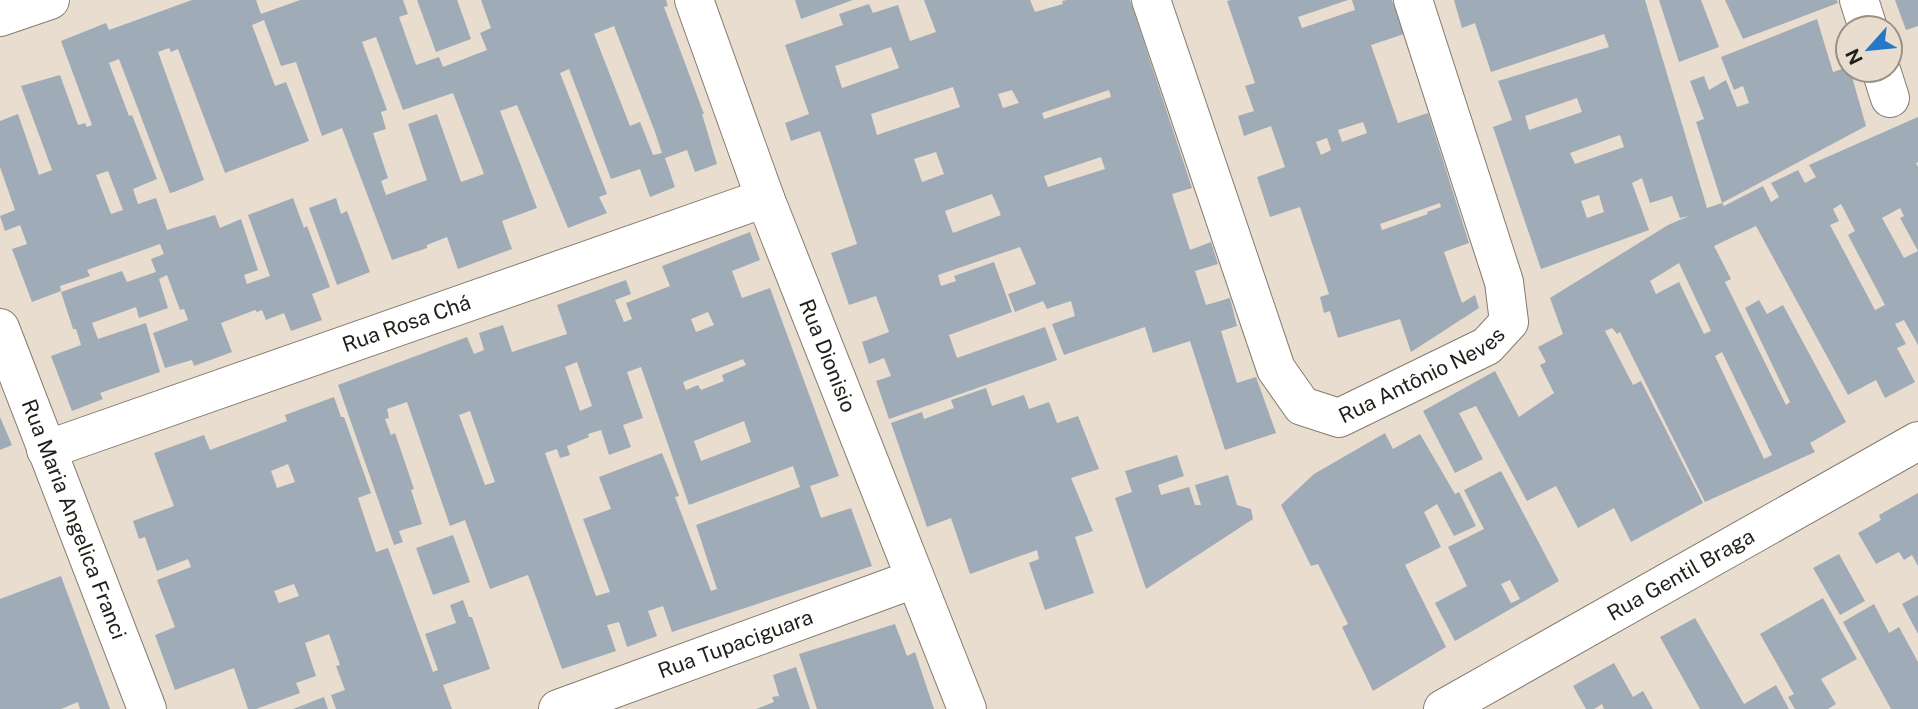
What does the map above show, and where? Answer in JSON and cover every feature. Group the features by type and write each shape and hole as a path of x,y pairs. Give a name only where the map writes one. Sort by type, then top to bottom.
{"street":[{"path":"0,17 50,0"},
{"name":"Rua Dionisio","path":"694,0 765,198 967,709"},
{"name":"Rua Antônio Neves","path":"1151,0 1276,369 1302,407 1339,418 1487,346 1509,322 1504,282 1413,0"},
{"name":"Rua Rosa Chá","path":"46,450 765,198"},
{"name":"Rua Maria Angelica Franci","path":"0,328 147,709"},
{"name":"Rua Gentil Braga","path":"1443,709 1918,442"},
{"name":"Rua Tupaciguara","path":"558,709 914,579"}],"building":[{"path":"192,0 256,0 261,14 300,0 403,0 408,14 399,17 416,65 439,57 443,67 487,50 480,33 491,28 481,0 666,0 668,6 664,7 704,114 717,164 695,172 687,150 665,158 675,187 650,197 640,169 611,179 569,69 560,73 607,194 599,197 607,213 568,228 517,105 500,111 537,208 502,221 512,249 458,269 447,237 427,245 427,248 392,260 342,128 322,136 296,62 281,66 264,20 252,25 275,86 286,82 309,141 225,173 178,49 171,52 169,48 158,52 204,180 174,192 170,193 119,59 109,63 157,179 133,189 138,204 156,198 167,230 215,215 220,228 241,219 258,270 244,275 247,284 270,276 248,215 293,198 304,228 307,226 330,287 312,294 322,320 291,331 284,313 266,320 262,310 255,310 221,323 232,352 194,366 192,360 165,368 153,333 188,320 184,309 180,310 167,275 159,279 168,308 139,318 136,307 92,323 98,339 146,323 160,372 100,393 103,399 72,411 51,356 81,345 61,292 122,271 127,282 156,272 151,259 164,254 160,244 87,270 90,276 60,286 61,291 32,302 12,249 27,244 20,225 5,231 0,216 15,210 0,167 0,121 18,114 39,175 52,170 21,86 60,75 78,125 92,125 61,41 106,23 109,30","holes":["614,26 655,132 662,153 653,155 640,122 630,126 594,34","376,37 403,110 453,93 484,174 461,182 437,114 408,124 427,180 386,195 381,181 388,178 373,133 386,129 381,112 387,110 362,42","108,171 123,210 111,214 96,175"]},
{"path":"417,0 457,0 471,39 436,52"},
{"path":"795,0 853,0 801,19"},
{"path":"924,0 1030,0 1035,12 1063,4 1062,1 1067,0 1130,0 1192,188 1172,194 1190,250 1211,242 1218,264 1195,271 1206,305 1230,298 1237,326 1221,331 1237,383 1256,377 1276,433 1225,450 1190,341 1153,353 1145,327 1064,355 1052,324 1075,316 1071,301 1047,309 1043,301 1015,312 1008,294 1036,284 1020,247 938,275 941,286 956,281 954,276 994,262 1012,312 949,335 957,358 1045,327 1057,360 889,419 876,381 891,376 884,358 869,364 862,342 889,332 876,296 849,305 831,253 857,244 820,131 791,141 785,123 809,114 785,45 843,25 839,14 869,4 873,13 898,5 910,41 936,32","holes":["891,47 899,68 842,88 835,66","953,87 960,107 877,135 871,114","1012,90 1019,103 1003,108 998,94","1109,90 1111,97 1044,119 1042,113","936,152 944,174 922,182 914,159","1101,157 1105,169 1048,187 1044,176","992,194 1001,215 953,233 945,211"]},
{"path":"1348,0 1298,17 1302,28 1355,10 1352,0 1392,0 1404,34 1371,45 1398,123 1428,113 1469,243 1444,252 1462,303 1475,295 1479,308 1411,352 1400,319 1338,338 1330,311 1324,313 1320,297 1329,294 1300,207 1270,217 1257,177 1285,167 1271,126 1244,136 1238,116 1254,111 1245,86 1255,83 1227,1","holes":["1363,122 1367,133 1342,142 1338,130","1327,138 1331,150 1321,155 1316,142","1440,203 1441,207 1427,212 1428,214 1382,230 1380,224"]},
{"path":"1454,0 1645,0 1707,208 1722,203 1724,206 1763,186 1771,202 1779,197 1771,183 1798,170 1805,183 1816,177 1809,165 1918,117 1916,163 1918,167 1918,251 1918,345 1904,320 1895,324 1906,344 1897,348 1915,382 1885,398 1876,380 1848,395 1756,226 1714,246 1731,279 1725,282 1786,405 1790,402 1745,308 1759,300 1767,314 1783,305 1846,422 1810,443 1815,452 1705,502 1620,332 1617,334 1612,328 1605,331 1633,385 1641,381 1703,503 1631,542 1614,508 1578,528 1556,486 1527,501 1476,406 1459,413 1483,459 1455,473 1423,411 1495,371 1519,417 1554,393 1540,365 1546,362 1538,347 1563,334 1550,298 1668,225 1689,216 1680,218 1672,196 1650,203 1642,178 1632,183 1649,230 1541,269 1493,127 1512,120 1498,81 1609,47 1604,34 1491,72 1475,23 1462,28","holes":["1577,98 1582,112 1529,130 1525,116","1620,135 1624,147 1575,164 1570,153","1599,195 1604,212 1587,218 1581,201","1841,204 1855,231 1848,235 1885,305 1875,310 1830,225 1839,221 1833,209","1900,208 1904,216 1900,218 1918,251 1904,258 1882,218","1679,263 1711,331 1704,334 1679,282 1656,294 1650,281","1722,352 1772,455 1764,459 1715,356"]},
{"path":"1659,0 1701,0 1719,47 1679,62"},
{"path":"1725,0 1837,0 1838,3 1743,39"},
{"path":"1895,0 1918,0 1918,26 1906,30 1904,14 1900,14"},
{"path":"1817,19 1834,72 1834,84 1854,84 1866,126 1722,203 1696,122 1704,119 1690,81 1704,76 1709,90 1726,80 1737,107 1749,103 1743,86 1734,90 1721,57"},
{"path":"336,198 341,214 347,211 370,272 337,285 309,208"},
{"path":"750,232 760,260 732,271 742,298 770,288 839,476 810,486 821,518 851,508 872,566 672,632 663,606 648,611 657,636 627,647 619,622 607,625 616,651 562,669 528,575 490,589 465,520 450,526 407,402 387,409 389,418 385,419 391,435 395,433 414,489 411,490 422,524 399,531 403,542 394,545 338,385 467,337 474,354 484,350 479,333 503,325 512,352 567,334 557,305 626,280 631,294 615,300 624,322 632,319 626,303 670,286 662,266","holes":["708,312 714,325 696,332 691,319","743,359 746,365 722,375 724,381 701,390 698,385 686,390 683,382","577,362 592,406 580,411 565,367","641,367 689,505 793,466 800,487 696,525 717,589 711,591 675,497 679,496 662,453 599,477 611,509 583,519 610,592 596,596 545,453 557,449 560,458 570,455 567,446 601,430 609,455 631,447 623,425 643,418 627,372","470,411 495,482 485,485 459,415","744,421 751,442 701,461 694,441"]},
{"path":"986,388 992,406 1024,395 1029,409 1049,402 1057,423 1078,416 1099,469 1071,478 1093,531 1075,537 1094,593 1045,610 1029,563 1039,559 1037,550 970,574 951,518 927,527 891,423 922,412 924,419 954,408 951,400"},
{"path":"334,397 341,417 344,417 371,493 358,498 376,552 388,548 433,672 438,670 425,634 456,623 450,605 463,600 469,617 472,617 490,669 443,685 452,709 336,709 331,695 345,690 329,634 305,643 316,676 296,683 300,693 256,709 248,709 234,668 175,690 155,635 175,627 157,580 191,567 188,559 157,571 145,537 139,539 133,521 174,506 154,453 204,435 210,450 287,421 285,415","holes":["288,464 295,482 277,488 271,471","294,584 299,596 279,603 274,591"]},
{"path":"0,417 12,445 0,450"},
{"path":"1385,433 1393,449 1420,434 1455,494 1459,492 1476,526 1454,536 1437,504 1424,512 1441,547 1405,565 1446,647 1373,691 1342,627 1348,624 1318,564 1311,566 1281,505 1314,474"},
{"path":"1177,455 1184,476 1158,485 1161,495 1189,487 1195,505 1201,505 1195,485 1228,475 1237,505 1251,509 1253,519 1146,589 1115,498 1132,492 1125,471"},
{"path":"1501,471 1559,581 1455,641 1435,603 1467,586 1448,547 1484,529 1464,490","holes":["1510,580 1520,599 1511,603 1501,584"]},
{"path":"1918,493 1918,566 1912,555 1904,560 1899,552 1876,564 1858,533 1881,520 1879,515"},
{"path":"453,535 470,582 433,595 416,548"},
{"path":"1839,554 1865,601 1840,615 1813,568"},
{"path":"61,576 110,709 80,709 78,702 61,709 0,709 0,599"},
{"path":"1918,595 1918,634 1902,604"},
{"path":"1823,598 1857,659 1821,679 1836,704 1828,709 1795,709 1788,697 1794,694 1760,634"},
{"path":"1874,604 1889,633 1899,627 1918,662 1918,709 1891,709 1843,622"},
{"path":"1695,618 1744,704 1776,685 1789,709 1700,709 1660,637"},
{"path":"895,624 907,656 915,652 934,709 817,709 799,654"},
{"path":"1614,663 1633,697 1643,691 1653,709 1604,709 1602,704 1594,709 1586,709 1573,686"},
{"path":"796,667 810,709 756,709 774,702 772,697 779,696 773,675"},
{"path":"324,697 328,709 293,709"}]}
